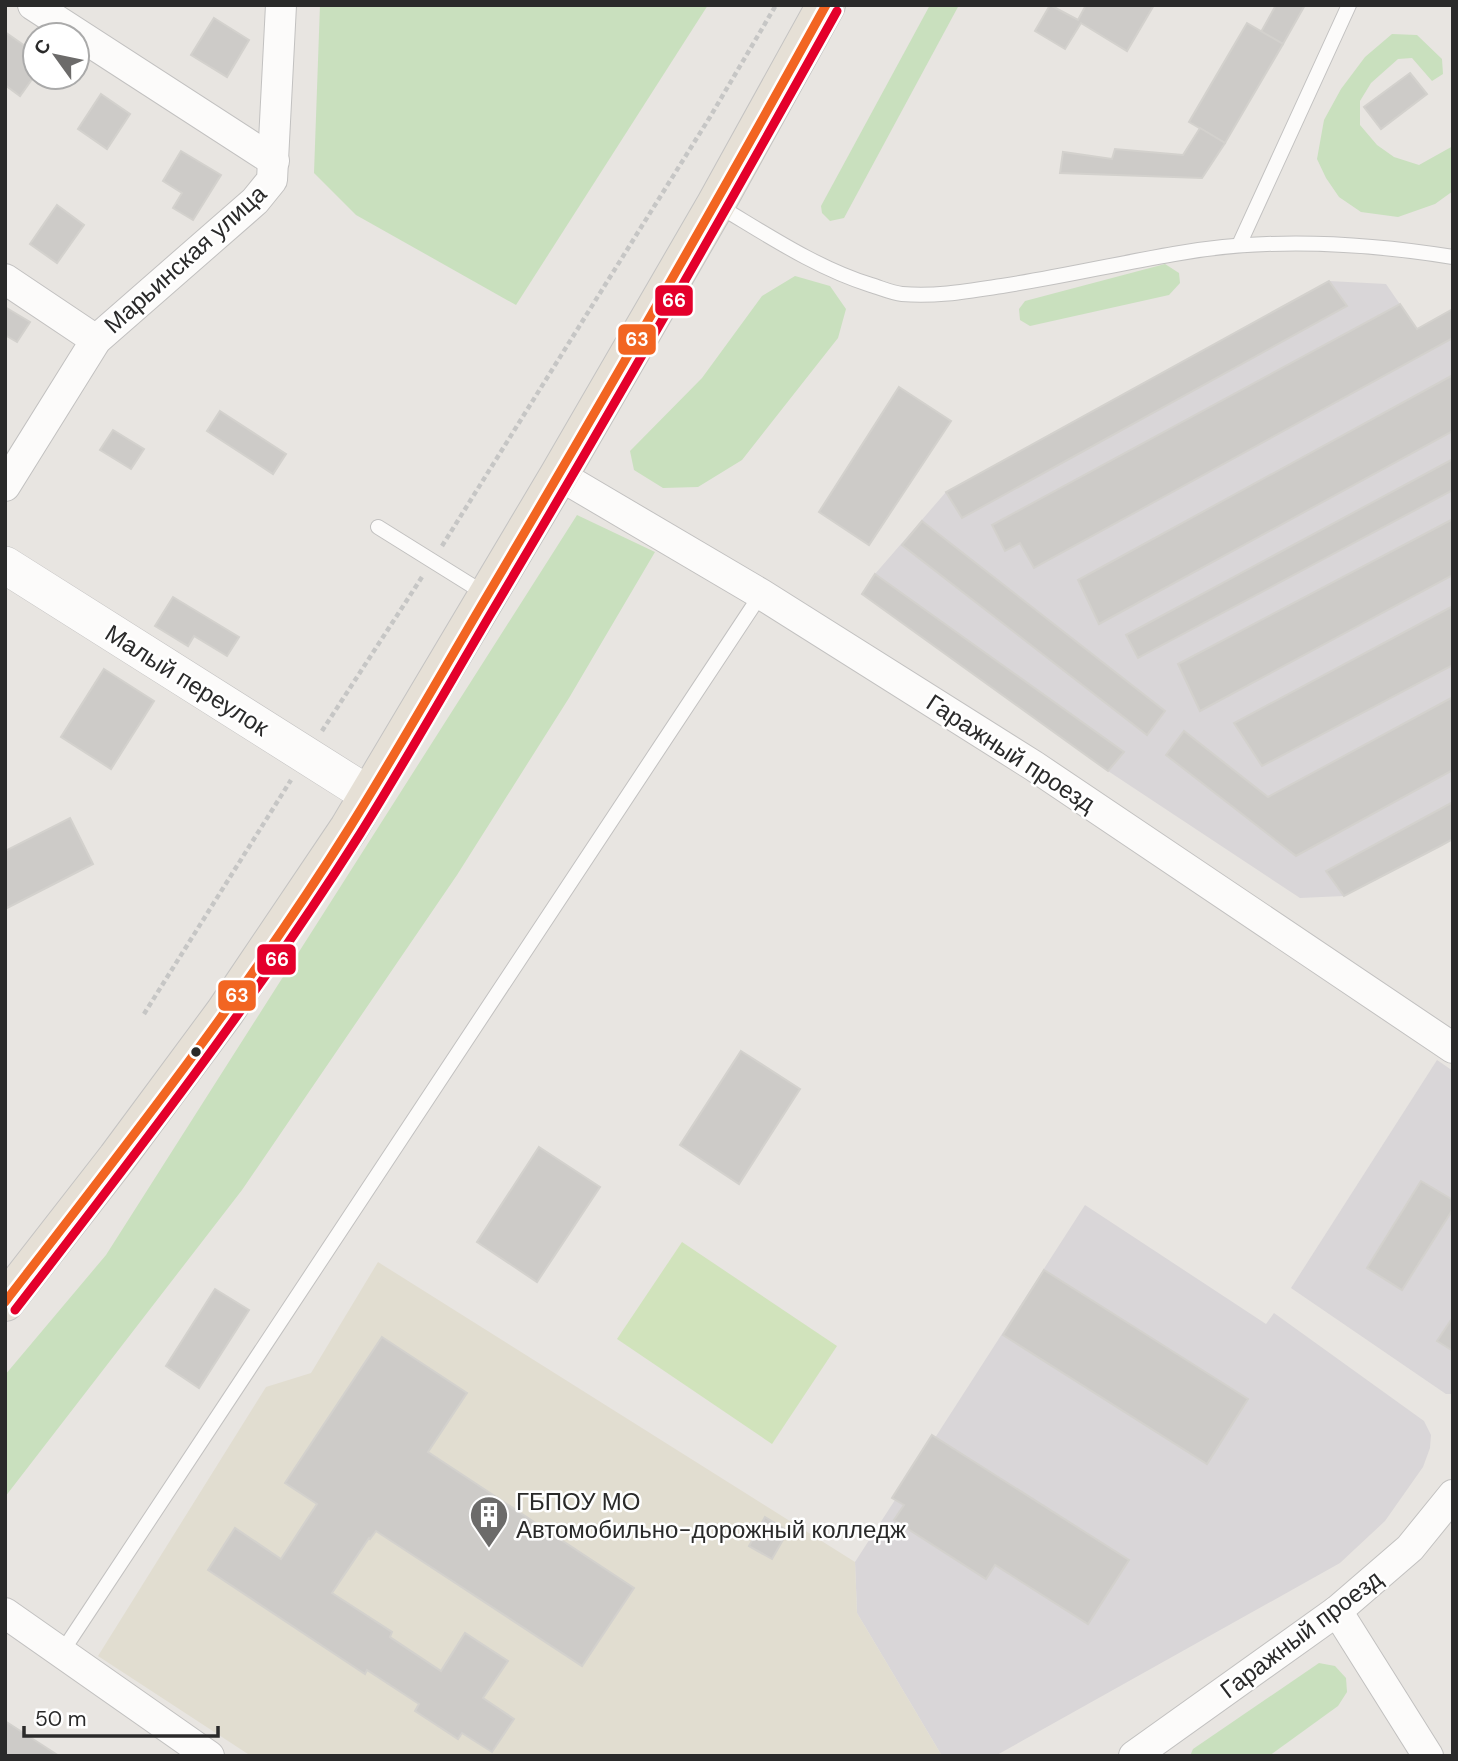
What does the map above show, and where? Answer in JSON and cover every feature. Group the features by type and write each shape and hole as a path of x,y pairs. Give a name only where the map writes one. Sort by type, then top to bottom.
{"highway":[{"path":"5,1303 225,1012 369,795 716,204 826,5"}],"street":[{"path":"33,5 274,161"},
{"name":"Марьинская улица","path":"5,486 96,340 255,201 272,180 281,5"},
{"path":"5,279 96,340"},
{"name":"Гаражный проезд","path":"559,475 761,594 1034,766 1453,1048"},
{"name":"Малый переулок","path":"5,565 369,795"},
{"name":"Гаражный проезд","path":"1146,1753 1337,1611 1410,1548 1453,1495"},
{"path":"1337,1611 1428,1756"},
{"path":"5,1613 209,1756"}],"lane":[{"path":"1239,245 1349,5"},
{"path":"716,204 814,262 858,281 900,294 953,294 1175,253 1239,245 1309,243 1388,247 1453,257"},
{"path":"378,527 487,594"},
{"path":"62,1652 761,594"}],"path":[{"path":"144,1014 306,756 433,561 710,117 776,5"}],"shaded area":[{"path":"1329,281 1386,284 1417,329 1453,309 1453,839 1344,896 1300,898 1108,771 862,594 875,574 946,492"},
{"path":"1437,1060 1453,1071 1453,1394 1446,1394 1291,1288"},
{"path":"1085,1205 1266,1324 1274,1313 1424,1421 1431,1435 1430,1448 1423,1467 1385,1521 1340,1563 995,1756 942,1756 857,1613 855,1562"},
{"path":"378,1262 855,1562 857,1613 942,1756 251,1756 98,1656 266,1387 311,1373"}],"green space":[{"path":"320,5 708,5 516,305 356,215 314,173"},
{"path":"930,5 959,5 844,218 830,221 822,213 821,206"},
{"path":"1392,34 1417,35 1442,59 1443,74 1432,81 1412,58 1398,59 1371,83 1360,101 1360,125 1377,145 1394,157 1419,165 1453,146 1453,191 1435,204 1398,217 1361,212 1339,197 1317,159 1324,120 1341,89 1365,57"},
{"path":"1165,264 1179,273 1180,283 1169,295 1030,326 1020,320 1019,309 1025,301"},
{"path":"795,276 830,286 846,309 838,338 742,460 698,487 663,488 634,470 630,451 702,378 762,296"},
{"path":"577,515 655,552 569,698 457,875 242,1190 5,1497 5,1375 106,1255"},
{"path":"682,1242 837,1346 772,1444 617,1339"},
{"path":"1319,1663 1335,1666 1346,1678 1347,1692 1338,1706 1269,1756 1190,1756 1193,1749"}],"building":[{"path":"1050,5 1078,20 1086,5 1154,5 1127,51 1081,23 1065,49 1035,31"},
{"path":"1276,5 1305,5 1283,44 1261,32"},
{"path":"214,18 249,40 227,77 191,55"},
{"path":"1247,23 1283,44 1225,143 1189,122"},
{"path":"5,32 21,43 21,91 24,91 20,96 5,85"},
{"path":"1410,73 1427,94 1381,129 1364,107"},
{"path":"101,94 130,114 107,149 78,129"},
{"path":"1200,128 1225,143 1202,178 1060,173 1063,152 1112,159 1115,149 1183,155"},
{"path":"181,151 221,175 193,220 173,208 182,193 163,181"},
{"path":"57,205 84,225 57,263 30,244"},
{"path":"1329,281 1347,306 962,518 946,492"},
{"path":"1400,304 1417,329 1453,309 1453,338 1034,568 1020,543 1005,551 992,525"},
{"path":"5,307 30,322 17,342 5,335"},
{"path":"1453,375 1453,431 1099,624 1078,580"},
{"path":"899,387 951,421 869,545 819,512"},
{"path":"220,411 286,454 273,474 207,431"},
{"path":"113,430 144,449 131,469 100,450"},
{"path":"1453,459 1453,490 1138,658 1126,635"},
{"path":"1453,519 1453,575 1200,711 1178,664"},
{"path":"922,521 1165,711 1147,735 902,545"},
{"path":"875,574 1124,752 1108,771 862,594"},
{"path":"173,597 239,637 227,656 194,636 188,646 155,626"},
{"path":"1453,606 1453,665 1262,766 1234,723"},
{"path":"104,669 154,701 111,769 61,737"},
{"path":"1453,697 1453,770 1296,856 1166,755 1184,731 1268,797"},
{"path":"1453,802 1453,839 1442,845 1344,896 1326,871"},
{"path":"70,818 93,864 5,909 5,851"},
{"path":"741,1051 800,1089 739,1184 680,1145"},
{"path":"539,1147 600,1187 537,1282 477,1242"},
{"path":"1421,1181 1453,1200 1453,1209 1402,1290 1367,1268"},
{"path":"1044,1270 1248,1399 1207,1464 1003,1335"},
{"path":"215,1289 249,1310 199,1388 166,1366"},
{"path":"1453,1317 1453,1351 1437,1341"},
{"name":"ГБПОУ МО Автомобильно-дорожный колледж","path":"382,1337 467,1393 428,1452 634,1588 582,1666 376,1531 369,1538 332,1593 392,1632 390,1637 441,1671 465,1633 508,1661 483,1698 514,1719 492,1752 462,1733 458,1739 415,1711 419,1704 367,1670 365,1674 208,1570 235,1528 281,1559 317,1504 285,1483"},
{"path":"932,1435 1129,1560 1088,1624 995,1565 986,1579 894,1520 904,1505 892,1498"},
{"path":"765,1517 788,1531 772,1559 749,1546"},
{"path":"5,1721 59,1756 5,1756"}],"transit line":[{"name":"63","path":"5,1302 227,1009 350,827 612,383 826,5"},
{"name":"66","path":"15,1310 236,1017 360,834 622,390 837,11"}],"place":[{"name":"ГБПОУ МО Автомобильно-дорожный колледж","path":"489,1549"}]}
